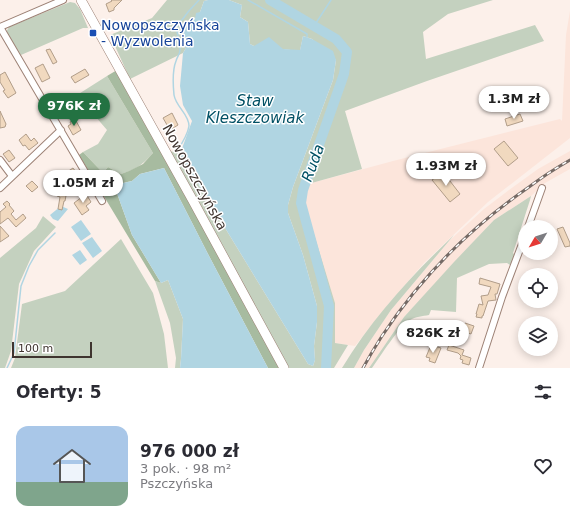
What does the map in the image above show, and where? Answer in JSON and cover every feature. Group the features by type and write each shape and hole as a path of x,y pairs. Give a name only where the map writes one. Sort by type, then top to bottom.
{"main road":[{"name":"Nowopszczyńska","path":"81,0 284,368"}],"street":[{"path":"63,0 1,31 102,201"},
{"path":"0,188 61,130"},
{"path":"0,160 12,176"},
{"path":"531,220 542,188"},
{"path":"479,368 502,297 518,255"}],"shaded area":[{"path":"570,11 570,138 488,202 424,263 390,302 355,346 335,343 335,303 304,201 308,184 560,119 562,121 566,35"},
{"path":"570,151 570,169 545,183 531,196 494,220 404,317 369,368 354,368 364,350 391,310 450,240 484,209 509,190 538,169"}],"green space":[{"path":"167,0 208,0 204,1 200,12 195,19 183,53 130,79 110,35 152,18"},
{"path":"229,0 493,0 448,14 423,32 426,59 535,25 544,41 345,111 362,169 308,184 304,201 335,303 335,343 348,345 334,368 289,368 170,151 180,154 308,364 313,366 315,360 314,346 317,306 303,255 288,213 288,205 293,187 333,80 336,60 312,39 303,36 300,51 254,46 250,44 248,22 240,17 242,5"},
{"path":"70,2 75,3 80,9 88,28 83,28 21,55 6,32 9,27"},
{"path":"117,70 279,368 268,368 164,168 140,174 132,181 114,185 132,235 161,283 155,281 79,155 83,152 103,173 108,167 121,174 143,164 153,153 107,76"},
{"path":"107,76 153,153 139,166 121,174 108,167 103,173 83,152 98,144 107,130 77,95"},
{"path":"531,196 523,220 518,220 518,237 513,253 515,255 510,265 507,263 489,264 457,278 456,312 431,310 429,315 410,320 395,335 372,368 369,368 404,317 494,220"},
{"path":"43,216 56,227 34,251 19,284 11,351 5,368 0,368 0,258 36,228"},
{"path":"454,235 391,310 364,350 354,368 342,368 380,314 408,281"},
{"path":"121,239 153,293 164,334 168,368 11,368 15,358 22,304 65,291"},
{"path":"168,280 183,319 180,368 175,368 176,358 170,323 155,281 161,283"}],"water":[{"name":"Staw Kleszczowiak","path":"229,0 242,5 240,17 248,22 250,44 254,46 269,37 283,49 300,50 303,36 312,39 333,51 336,60 333,80 293,187 288,205 288,213 303,255 317,306 314,346 315,360 313,366 308,364 180,154 192,121 183,105 180,86 183,53 186,48 183,46 184,26 195,19 196,13 200,12 204,1"},
{"path":"164,168 268,368 180,368 183,319 168,280 161,283 132,235 114,185 132,181 140,174"},
{"path":"61,206 68,209 58,221 53,219 50,215"},
{"path":"81,220 91,234 81,241 71,227"},
{"path":"92,237 102,251 93,258 82,243"},
{"path":"80,250 87,260 80,265 72,255"}],"building":[{"path":"111,0 122,0 114,8 114,10 109,12 106,4 112,1"},
{"path":"50,49 57,62 53,64 46,50"},
{"path":"43,64 50,78 42,82 35,68"},
{"path":"85,69 89,75 75,83 71,77"},
{"path":"5,72 16,93 8,98 3,91 5,90 0,82 0,75"},
{"path":"0,111 6,124 5,127 0,128"},
{"path":"172,113 178,125 170,130 163,118"},
{"path":"520,114 523,121 507,126 505,119"},
{"path":"75,119 81,130 73,135 68,126 71,124 70,122"},
{"path":"26,134 31,141 34,138 38,143 29,150 25,145 23,146 19,140"},
{"path":"504,141 518,158 508,166 494,149"},
{"path":"9,150 15,158 9,162 3,154"},
{"path":"73,168 82,180 75,184 70,177 69,180 64,174"},
{"path":"443,172 460,194 450,202 432,180"},
{"path":"32,181 38,187 32,192 26,186"},
{"path":"63,184 68,185 62,210 58,209 60,197 57,196 58,191 61,191"},
{"path":"86,194 91,202 86,206 89,210 82,215 74,203"},
{"path":"7,201 14,211 11,214 16,220 23,214 26,218 16,227 8,218 0,224 0,212 6,207 3,204"},
{"path":"0,226 9,236 0,242"},
{"path":"563,227 570,246 565,247 558,229"},
{"path":"480,278 500,284 497,294 495,294 496,300 488,301 482,318 476,317 479,304 483,305 481,296 488,295 491,287 479,284"},
{"path":"465,323 474,326 471,334 463,331"},
{"path":"431,345 441,348 435,363 429,361 430,358 426,357"},
{"path":"449,345 464,350 462,355 471,358 469,365 462,363 463,360 460,359 461,356 458,353 447,350"}],"waterway":[{"path":"177,151 189,126 187,118 177,103 174,95 174,69 176,60 180,53 176,28 199,0"},
{"path":"248,0 307,34 307,37"},
{"name":"Ruda","path":"270,0 336,39 347,52 344,74 303,190 301,203 329,306 326,368"},
{"path":"314,26 331,0"},
{"path":"7,368 14,353 21,286 29,266 38,250 55,233"}],"railway":[{"path":"363,368 397,314 413,293 448,254 508,202 544,176 570,160"}],"place":[{"name":"Nowopszczyńska - Wyzwolenia","path":"93,33"}]}
